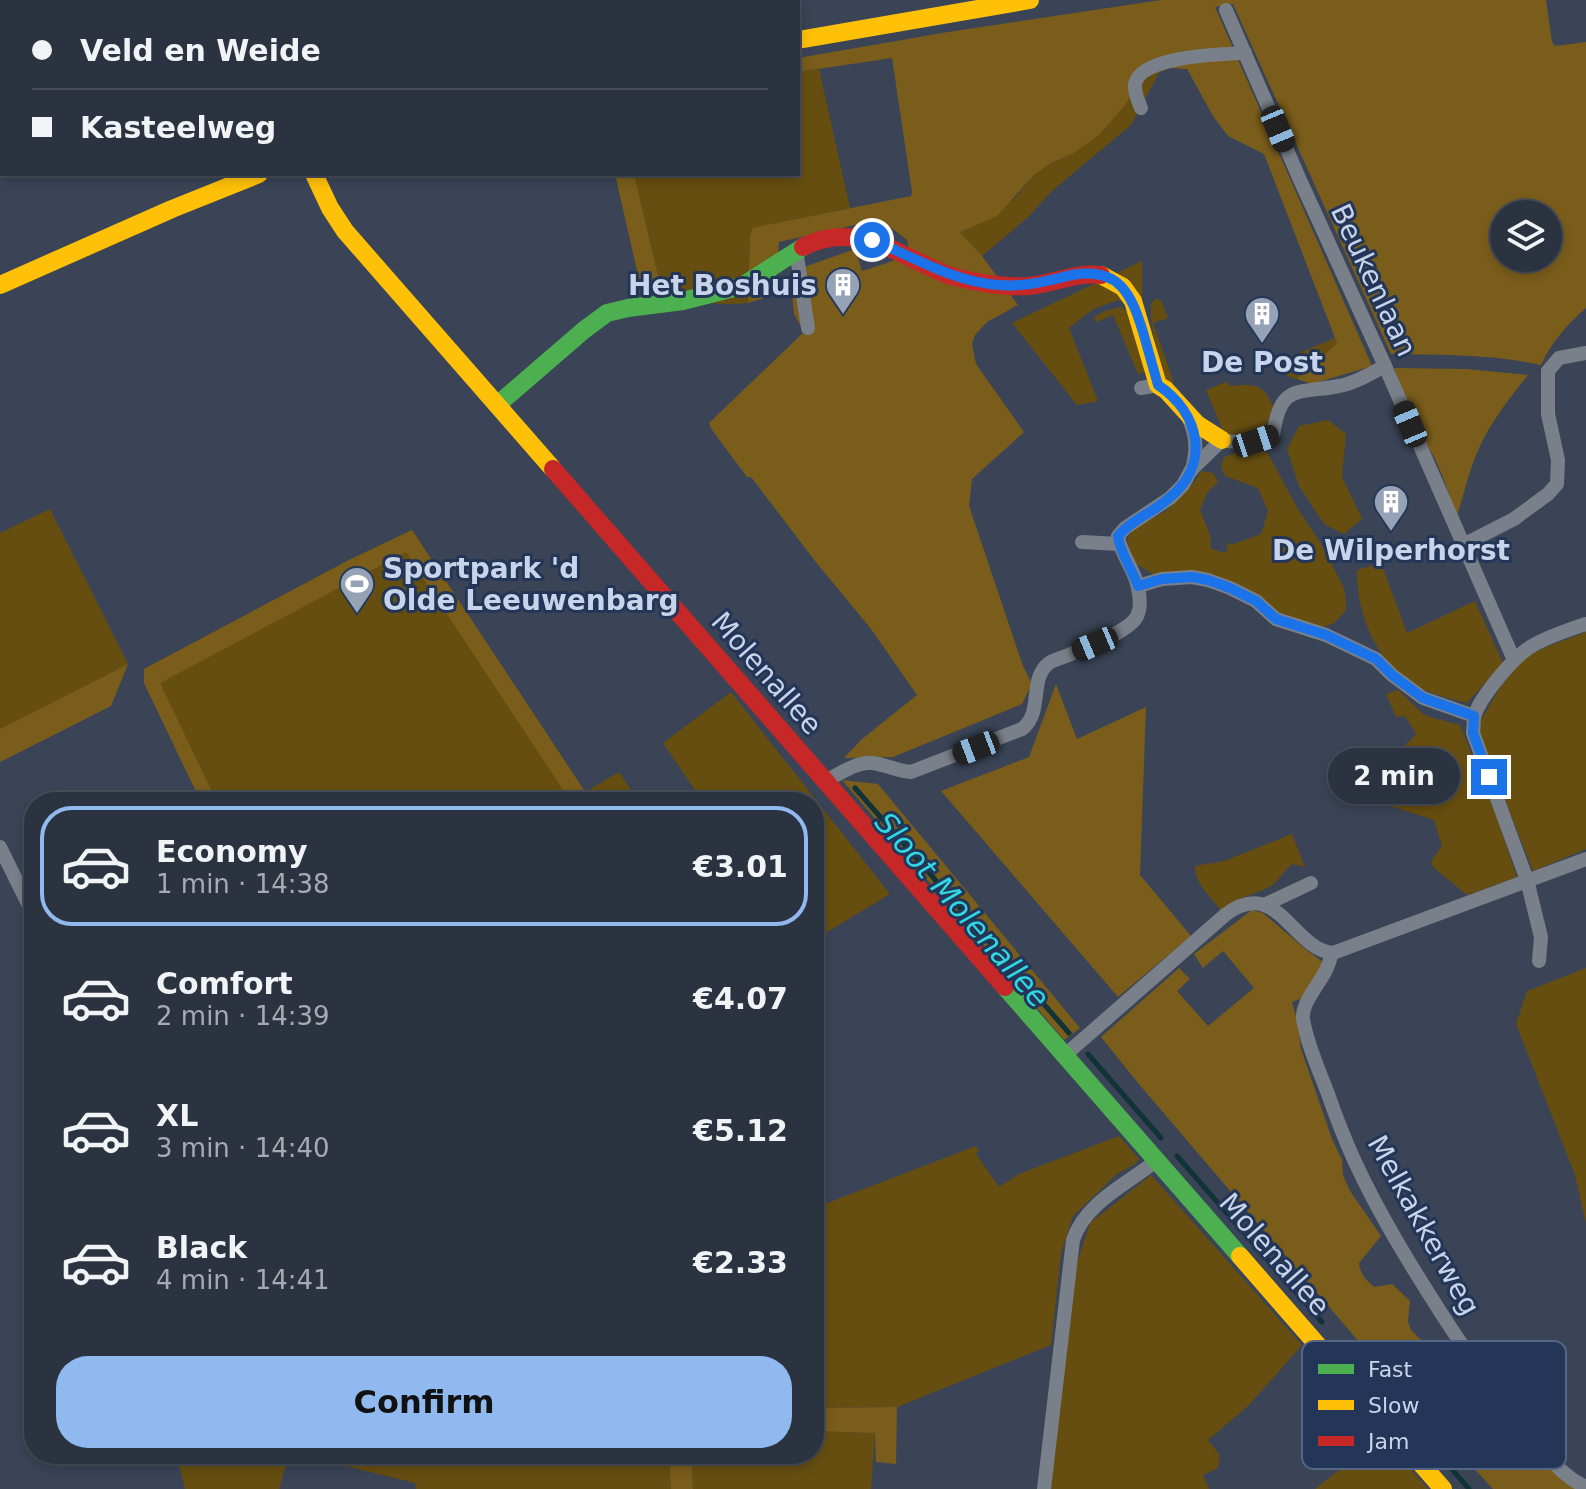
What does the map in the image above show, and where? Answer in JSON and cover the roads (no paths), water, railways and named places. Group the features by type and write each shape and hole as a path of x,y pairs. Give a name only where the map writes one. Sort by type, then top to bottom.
{"main road":[{"path":"800,40 1030,0"},
{"path":"0,285 254,176"},
{"name":"Molenallee","path":"315,176 345,231 1314,1341"},
{"path":"497,405 607,313 734,289 796,250 822,239 848,236 895,249 951,276 997,285 1029,286 1074,275 1102,275 1123,287 1133,301 1150,387 1166,390 1197,424 1222,440"},
{"name":"Molenallee","path":"1426,1469 1443,1489"}],"street":[{"name":"Beukenlaan","path":"1226,10 1514,660"},
{"path":"1141,108 1135,84 1148,68 1192,58 1245,53"},
{"path":"796,250 808,328"},
{"path":"1463,545 1514,519 1557,484 1558,460 1548,414 1548,371 1559,358 1586,353"},
{"path":"1191,470 1222,440 1256,441 1273,436 1275,420 1284,401 1294,393 1342,386 1385,366"},
{"path":"825,781 855,766 869,763 911,772 1022,729 1033,716 1041,673 1048,664 1095,644 1135,619 1139,608 1138,586 1118,536 1183,485 1196,454 1193,428 1186,414"},
{"path":"1082,542 1119,544"},
{"path":"1138,586 1162,579 1192,577 1230,588 1256,601 1276,619 1326,635 1376,659 1423,698 1474,716"},
{"path":"1539,961 1541,937 1527,880 1473,733 1474,716 1514,660 1538,643 1586,624"},
{"path":"0,847 24,896"},
{"path":"1064,1056 1232,910 1247,904 1275,909 1317,948 1335,952 1586,859"},
{"path":"1264,905 1311,883"},
{"name":"Melkakkerweg","path":"1335,952 1306,1003 1303,1015 1307,1034 1354,1161 1376,1205 1460,1341"},
{"path":"1044,1489 1073,1240 1077,1228 1095,1206 1156,1161"},
{"name":"Melkakkerweg","path":"1560,1469 1586,1487"}],"waterway":[{"name":"Sloot Molenallee","path":"855,788 1069,1033"},
{"name":"Sloot Molenallee","path":"1088,1054 1161,1138"},
{"name":"Sloot Molenallee","path":"1177,1156 1322,1322"},
{"name":"Sloot Molenallee","path":"1452,1469 1469,1489"}],"place":[{"name":"Het Boshuis","path":"843,316"},
{"name":"De Post","path":"1262,345"},
{"name":"De Wilperhorst","path":"1391,533"},
{"name":"Sportpark 'd Olde Leeuwenbarg","path":"357,615"}]}
